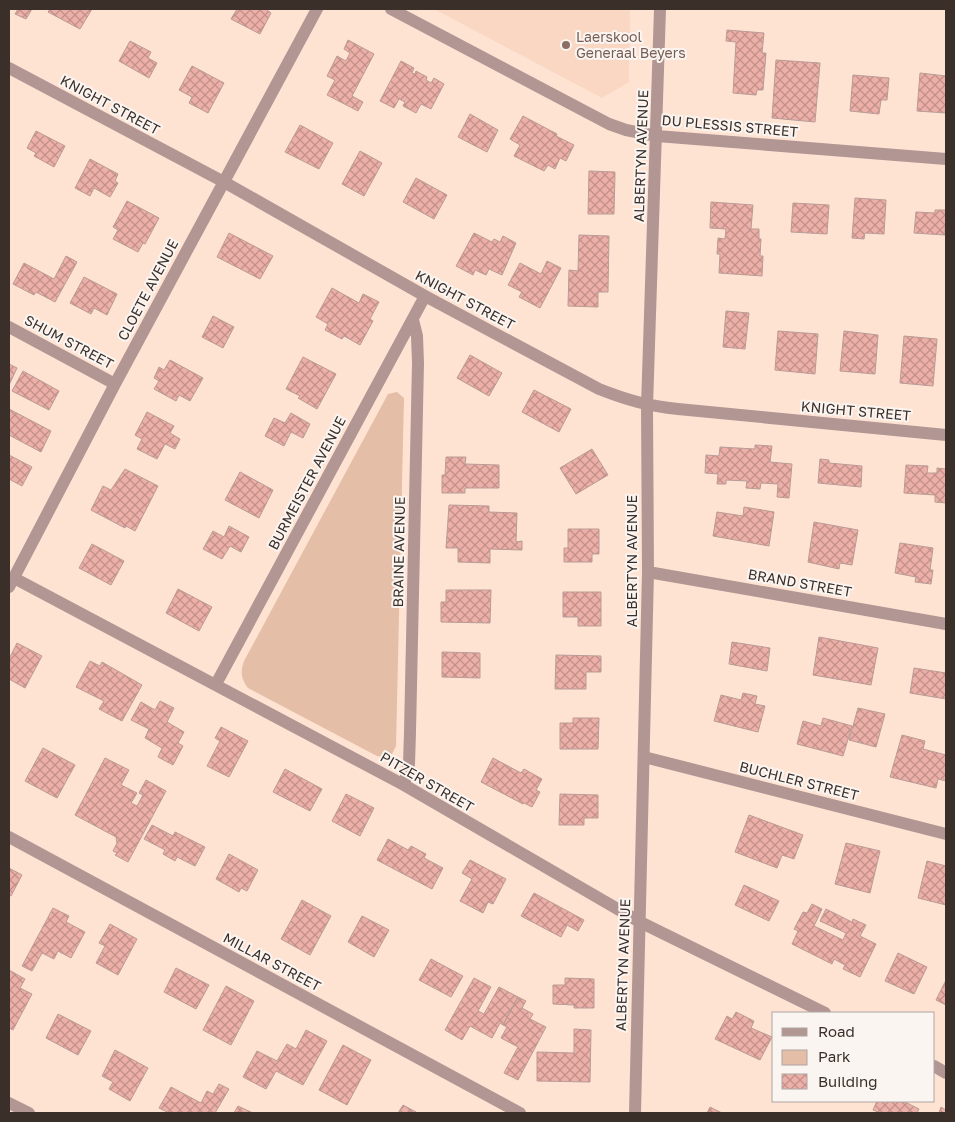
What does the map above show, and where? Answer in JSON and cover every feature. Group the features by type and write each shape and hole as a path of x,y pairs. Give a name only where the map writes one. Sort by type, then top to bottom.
{"street":[{"name":"CLOETE AVENUE","path":"11,582 115,384 317,9"},
{"name":"DU PLESSIS STREET","path":"391,9 609,124 626,130 657,136 946,159"},
{"name":"ALBERTYN AVENUE","path":"634,1113 648,572 647,406 660,9"},
{"name":"KNIGHT STREET","path":"9,68 224,182 425,296 599,389 623,399 647,406 946,434"},
{"name":"BURMEISTER AVENUE","path":"216,684 425,296"},
{"name":"BRAINE AVENUE","path":"404,785 408,764 409,740 418,373 417,336 413,320"},
{"name":"SHUM STREET","path":"9,327 115,384"},
{"name":"BRAND STREET","path":"648,572 946,624"},
{"name":"PITZER STREET","path":"11,582 216,684 404,785 640,922 823,1012"},
{"name":"BUCHLER STREET","path":"644,757 946,834"},
{"name":"MILLAR STREET","path":"9,837 520,1113"},
{"path":"9,1103 28,1113"}],"shaded area":[{"name":"Laerskool Generaal Beyers","path":"434,9 630,9 629,82 602,98"}],"green space":[{"path":"397,392 404,398 396,746 392,754 382,757 248,688 244,682 242,669 244,661 388,394"}],"building":[{"path":"18,9 32,9 26,19 15,14"},
{"path":"50,9 92,9 80,29 48,12"},
{"path":"237,9 266,9 271,13 260,34 231,19"},
{"path":"727,30 764,33 762,53 766,53 763,90 757,90 756,95 733,93 736,42 726,41"},
{"path":"348,40 374,54 352,96 363,102 358,111 327,95 335,80 327,76 337,56 346,61 350,53 344,49"},
{"path":"130,41 151,52 148,58 157,63 149,78 119,61"},
{"path":"776,60 820,63 815,122 772,118"},
{"path":"401,61 414,68 412,73 415,74 416,71 427,77 426,80 431,83 434,78 444,84 431,109 421,104 416,113 403,106 405,102 399,99 394,108 380,101"},
{"path":"192,66 224,83 208,113 189,103 192,97 179,90"},
{"path":"920,73 946,76 946,113 917,111"},
{"path":"853,75 889,78 887,100 881,100 879,114 850,111"},
{"path":"470,114 498,130 487,152 458,137"},
{"path":"523,116 574,145 566,161 560,158 555,169 548,165 544,171 514,156 520,145 510,139"},
{"path":"300,125 333,143 319,169 285,152"},
{"path":"36,131 65,146 54,167 34,156 36,153 27,148"},
{"path":"360,151 382,163 364,196 342,184"},
{"path":"90,159 118,174 115,181 118,183 110,197 94,188 90,196 75,188"},
{"path":"589,171 615,172 614,214 588,214"},
{"path":"416,178 447,195 434,219 403,202"},
{"path":"855,198 886,200 884,234 865,233 864,239 852,238"},
{"path":"127,201 159,218 145,244 143,243 138,252 113,239 118,230 113,227"},
{"path":"711,202 753,205 751,229 759,229 759,239 761,239 760,256 763,256 762,276 719,273 720,254 717,254 718,238 725,239 726,229 710,228"},
{"path":"793,203 829,205 827,234 791,232"},
{"path":"935,210 946,210 945,235 914,233 916,212 935,213"},
{"path":"229,233 273,256 260,279 217,257"},
{"path":"474,233 492,242 494,239 500,242 503,236 516,243 502,275 489,269 486,275 475,270 473,275 456,266"},
{"path":"579,235 609,236 608,292 598,292 598,307 568,306 569,270 578,271"},
{"path":"66,256 77,262 55,302 36,292 34,295 13,284 24,263 54,279"},
{"path":"547,261 561,268 540,308 519,297 522,292 508,285 520,263 541,274"},
{"path":"84,277 117,294 107,315 94,308 91,314 70,303"},
{"path":"332,288 359,303 363,294 379,302 370,319 373,321 360,345 344,336 342,339 325,330 328,324 316,317"},
{"path":"726,311 749,313 745,349 723,347"},
{"path":"213,316 234,327 223,348 202,337"},
{"path":"778,331 818,334 815,374 775,370"},
{"path":"844,331 878,335 875,374 840,371"},
{"path":"904,336 937,339 933,386 900,383"},
{"path":"470,355 502,373 489,396 457,378"},
{"path":"303,357 336,374 317,409 298,398 300,396 286,389"},
{"path":"170,360 203,378 190,401 179,395 176,401 154,389 159,381 154,378 159,367 164,370"},
{"path":"9,364 17,368 9,385"},
{"path":"23,371 59,391 49,410 12,391"},
{"path":"534,390 571,409 559,432 522,412"},
{"path":"9,409 51,431 41,452 9,435"},
{"path":"147,412 174,426 170,433 180,439 175,449 165,444 157,459 137,449 142,439 135,435"},
{"path":"291,413 310,424 303,438 291,432 284,446 265,436 274,418 285,423"},
{"path":"755,445 772,446 770,462 792,464 789,498 777,497 778,484 761,483 760,489 746,488 747,481 726,480 726,484 717,484 718,474 705,473 706,455 719,456 720,447 755,449"},
{"path":"592,449 608,475 576,494 560,468"},
{"path":"9,455 32,467 22,486 9,479"},
{"path":"446,457 466,457 465,464 499,465 499,488 465,488 465,493 442,493 442,475 445,475"},
{"path":"820,459 829,460 829,463 862,466 861,487 818,483"},
{"path":"906,465 928,466 927,473 937,473 937,468 946,469 946,503 935,502 935,495 904,493"},
{"path":"125,469 158,486 135,531 126,526 125,528 91,510 103,486 111,490"},
{"path":"240,472 273,490 259,518 225,500"},
{"path":"449,505 489,506 489,512 517,513 516,542 522,541 522,550 490,549 490,563 458,562 458,548 446,548"},
{"path":"744,507 774,512 769,546 713,536 717,512 743,516"},
{"path":"814,522 858,530 852,565 840,563 839,569 808,562"},
{"path":"229,526 249,537 241,552 230,546 222,559 203,549 213,531 224,537"},
{"path":"568,529 599,529 599,554 592,554 592,562 564,562 564,548 568,548"},
{"path":"900,543 933,548 930,570 933,570 931,584 915,582 916,577 895,573"},
{"path":"92,544 124,561 111,585 79,568"},
{"path":"178,589 212,607 199,631 166,613"},
{"path":"446,590 491,590 490,623 441,622 441,602 446,602"},
{"path":"563,592 601,592 601,626 578,626 578,617 563,617"},
{"path":"819,637 878,648 871,685 813,675"},
{"path":"732,642 770,648 767,671 729,664"},
{"path":"17,643 42,656 25,688 9,679 9,659"},
{"path":"442,652 480,653 480,678 442,677"},
{"path":"556,655 601,656 601,672 586,672 586,689 555,689"},
{"path":"90,661 100,666 102,662 142,685 122,721 99,709 104,701 76,687"},
{"path":"914,668 946,673 946,699 910,693"},
{"path":"743,693 757,696 755,704 765,706 758,732 714,721 721,695 741,700"},
{"path":"160,701 174,708 167,722 184,732 178,743 183,746 173,765 158,757 162,748 145,738 149,729 131,720 141,702 155,710"},
{"path":"858,708 885,714 876,747 849,740"},
{"path":"573,718 599,718 598,749 560,749 560,723 573,723"},
{"path":"823,718 852,726 843,756 797,744 803,721 821,726"},
{"path":"221,727 248,741 229,777 207,766 220,741 215,738"},
{"path":"902,735 925,741 923,749 946,755 946,781 938,779 936,788 890,777"},
{"path":"43,748 75,765 57,798 25,781"},
{"path":"105,758 129,770 121,785 137,793 131,803 137,806 143,795 139,793 146,780 166,791 128,862 115,855 117,853 113,851 117,843 116,837 75,815"},
{"path":"493,758 521,773 524,769 542,779 536,790 540,792 532,807 481,782"},
{"path":"285,769 322,789 310,811 273,792"},
{"path":"346,794 374,808 360,836 332,821"},
{"path":"560,794 598,795 598,818 584,818 584,825 559,825"},
{"path":"749,815 803,835 794,859 782,855 777,868 735,852"},
{"path":"152,825 173,836 175,832 205,847 195,866 177,857 175,861 163,854 165,850 144,839"},
{"path":"388,839 408,850 411,846 426,854 424,858 443,868 432,889 377,860"},
{"path":"846,843 880,851 870,893 835,884"},
{"path":"229,854 258,870 247,891 241,888 239,892 216,879"},
{"path":"470,860 506,879 493,904 488,902 483,913 460,901 472,879 462,873"},
{"path":"927,861 946,866 946,905 918,898"},
{"path":"9,868 22,875 11,896 9,895"},
{"path":"744,885 779,901 769,921 735,905"},
{"path":"534,893 584,920 578,931 567,925 561,937 521,916"},
{"path":"302,900 331,916 310,955 281,939"},
{"path":"812,904 822,909 814,926 843,940 846,933 820,921 826,909 852,922 853,919 866,925 860,936 876,944 860,977 843,969 845,965 834,959 832,964 792,944 798,931 794,929 803,912 807,913"},
{"path":"53,908 69,916 66,922 85,932 71,958 58,951 54,959 42,953 32,971 22,966"},
{"path":"362,916 389,930 374,957 348,942"},
{"path":"110,924 137,939 118,975 96,963 105,946 99,943"},
{"path":"898,953 927,967 914,994 885,981"},
{"path":"431,959 463,976 451,997 419,980"},
{"path":"176,968 209,985 196,1009 164,992"},
{"path":"9,970 25,979 20,988 32,994 13,1030 9,1028"},
{"path":"474,978 491,987 478,1011 484,1014 499,987 518,997 503,1025 500,1023 492,1038 470,1026 462,1040 445,1030"},
{"path":"565,978 594,979 594,1008 574,1008 574,1005 553,1004 553,985 565,985"},
{"path":"946,980 946,1005 936,1000"},
{"path":"226,986 254,1001 231,1045 203,1030"},
{"path":"518,997 526,1001 522,1008 533,1014 530,1019 546,1027 518,1080 504,1073 518,1047 501,1038 507,1027 503,1025"},
{"path":"736,1012 754,1021 751,1028 772,1037 760,1060 715,1039 727,1016 732,1019"},
{"path":"58,1014 91,1031 78,1055 46,1038"},
{"path":"574,1029 591,1030 590,1082 537,1081 537,1052 574,1053"},
{"path":"306,1030 327,1041 303,1085 276,1071 266,1089 243,1077 257,1051 277,1061 287,1044 296,1049"},
{"path":"343,1045 371,1060 347,1105 319,1090"},
{"path":"115,1050 148,1068 130,1101 109,1089 113,1082 102,1076"},
{"path":"219,1084 229,1089 215,1113 169,1113 159,1108 171,1087 201,1103 207,1091 213,1094"},
{"path":"877,1102 905,1102 919,1109 917,1113 881,1113 873,1110"},
{"path":"403,1105 416,1112 416,1113 398,1113"},
{"path":"238,1106 253,1113 234,1113"},
{"path":"710,1107 722,1113 707,1113"},
{"path":"941,1107 946,1110 946,1113 939,1113"}],"place":[{"name":"Laerskool Generaal Beyers","path":"566,45"}]}
